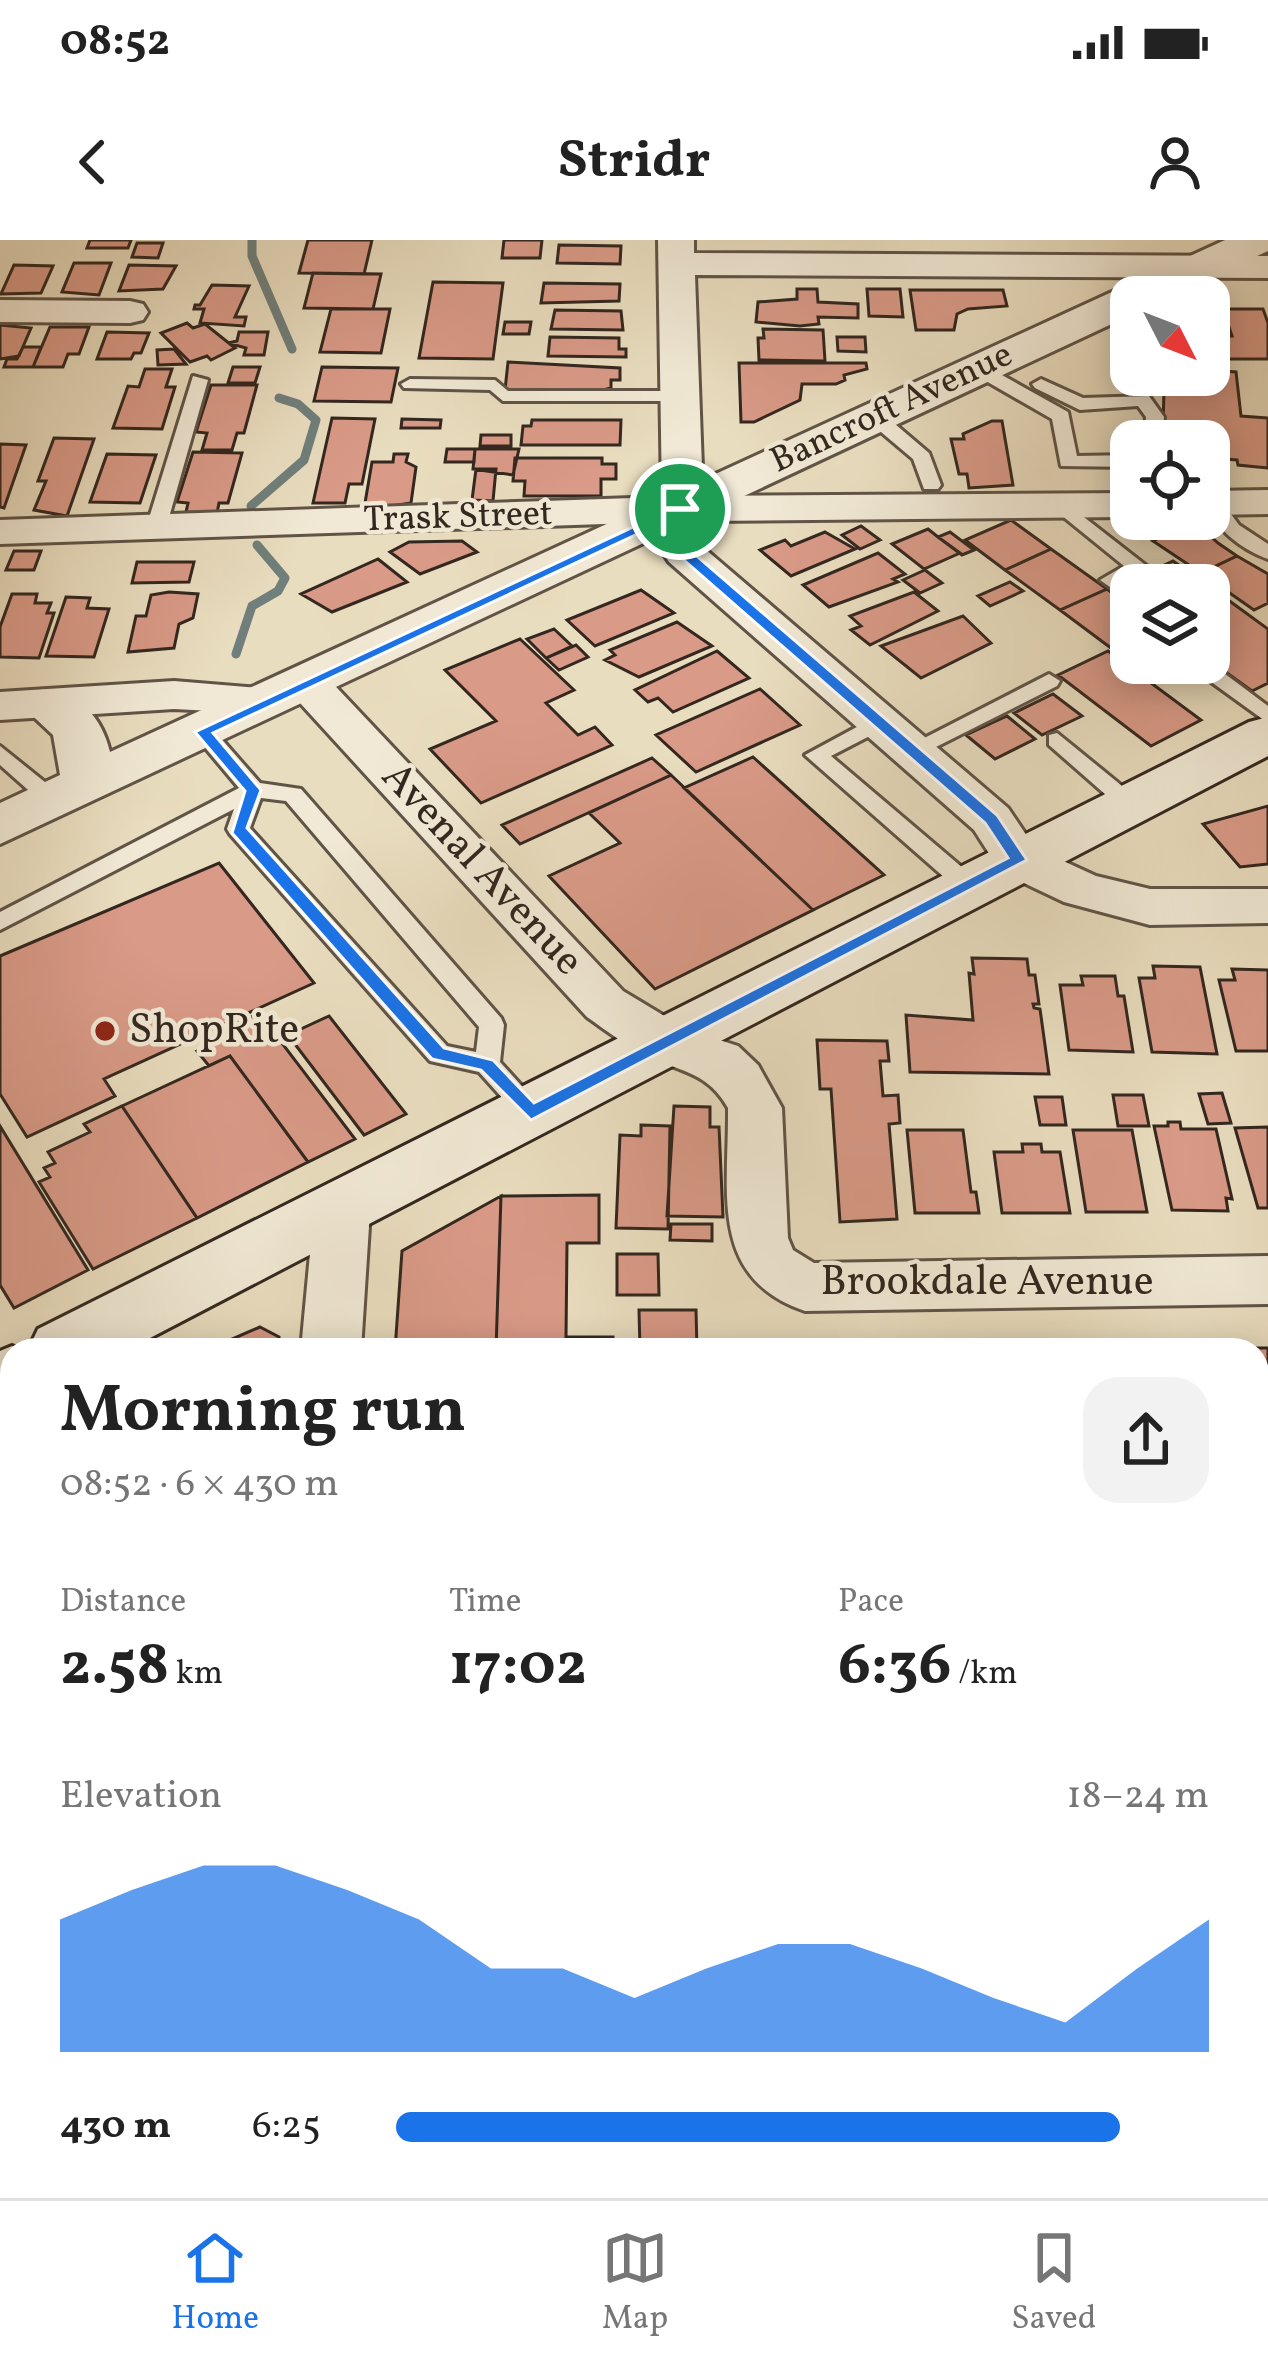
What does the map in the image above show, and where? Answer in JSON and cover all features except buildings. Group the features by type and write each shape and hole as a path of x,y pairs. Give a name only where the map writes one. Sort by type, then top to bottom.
{"street":[{"name":"Bancroft Avenue","path":"1180,276 1258,240"},
{"path":"994,873 991,819 684,553 676,252 1128,269 1207,263 1268,267"},
{"name":"Bancroft Avenue","path":"0,825 1110,309"},
{"path":"0,311 130,312"},
{"path":"1230,503 1268,502"},
{"name":"Trask Street","path":"0,532 680,509 1110,505"},
{"path":"23,705 287,691"},
{"name":"Avenal Avenue","path":"287,691 605,1004 668,1043"},
{"path":"23,705 78,728 71,792"},
{"path":"103,1338 1268,734"},
{"path":"994,873 1150,907 1268,906"},
{"name":"Brookdale Avenue","path":"668,1043 719,1060 739,1079 754,1108 759,1238 772,1266 805,1287 1268,1280"},
{"path":"332,1338 342,1211"}],"lane":[{"path":"988,365 1080,404 1142,400 1155,420"},
{"path":"988,365 1061,416 1068,462 1110,461"},
{"path":"156,528 199,380"},
{"path":"410,384 495,385 503,396 679,396"},
{"path":"875,417 922,457 931,485"},
{"path":"1062,506 1133,564"},
{"path":"1230,527 1268,553"},
{"path":"994,873 816,754 896,736 1049,681"},
{"path":"1225,684 1268,716"},
{"path":"202,732 253,790"},
{"path":"1057,740 1130,804"},
{"path":"0,752 71,792"},
{"path":"253,790 238,829 439,1054 487,1064 531,1113"},
{"path":"0,922 253,790 293,794 492,1025 487,1064"}],"waterway":[{"path":"252,240 252,256 292,349"},
{"path":"251,506 304,460 316,420 298,404 279,398"},
{"path":"236,654 252,606 278,591 285,578 257,545"}],"place":[{"name":"ShopRite","path":"105,1031"}],"route":[{"path":"680,509 684,553 991,819 1018,860 531,1113 487,1064 439,1054 238,829 253,790 202,732 680,509"}]}
